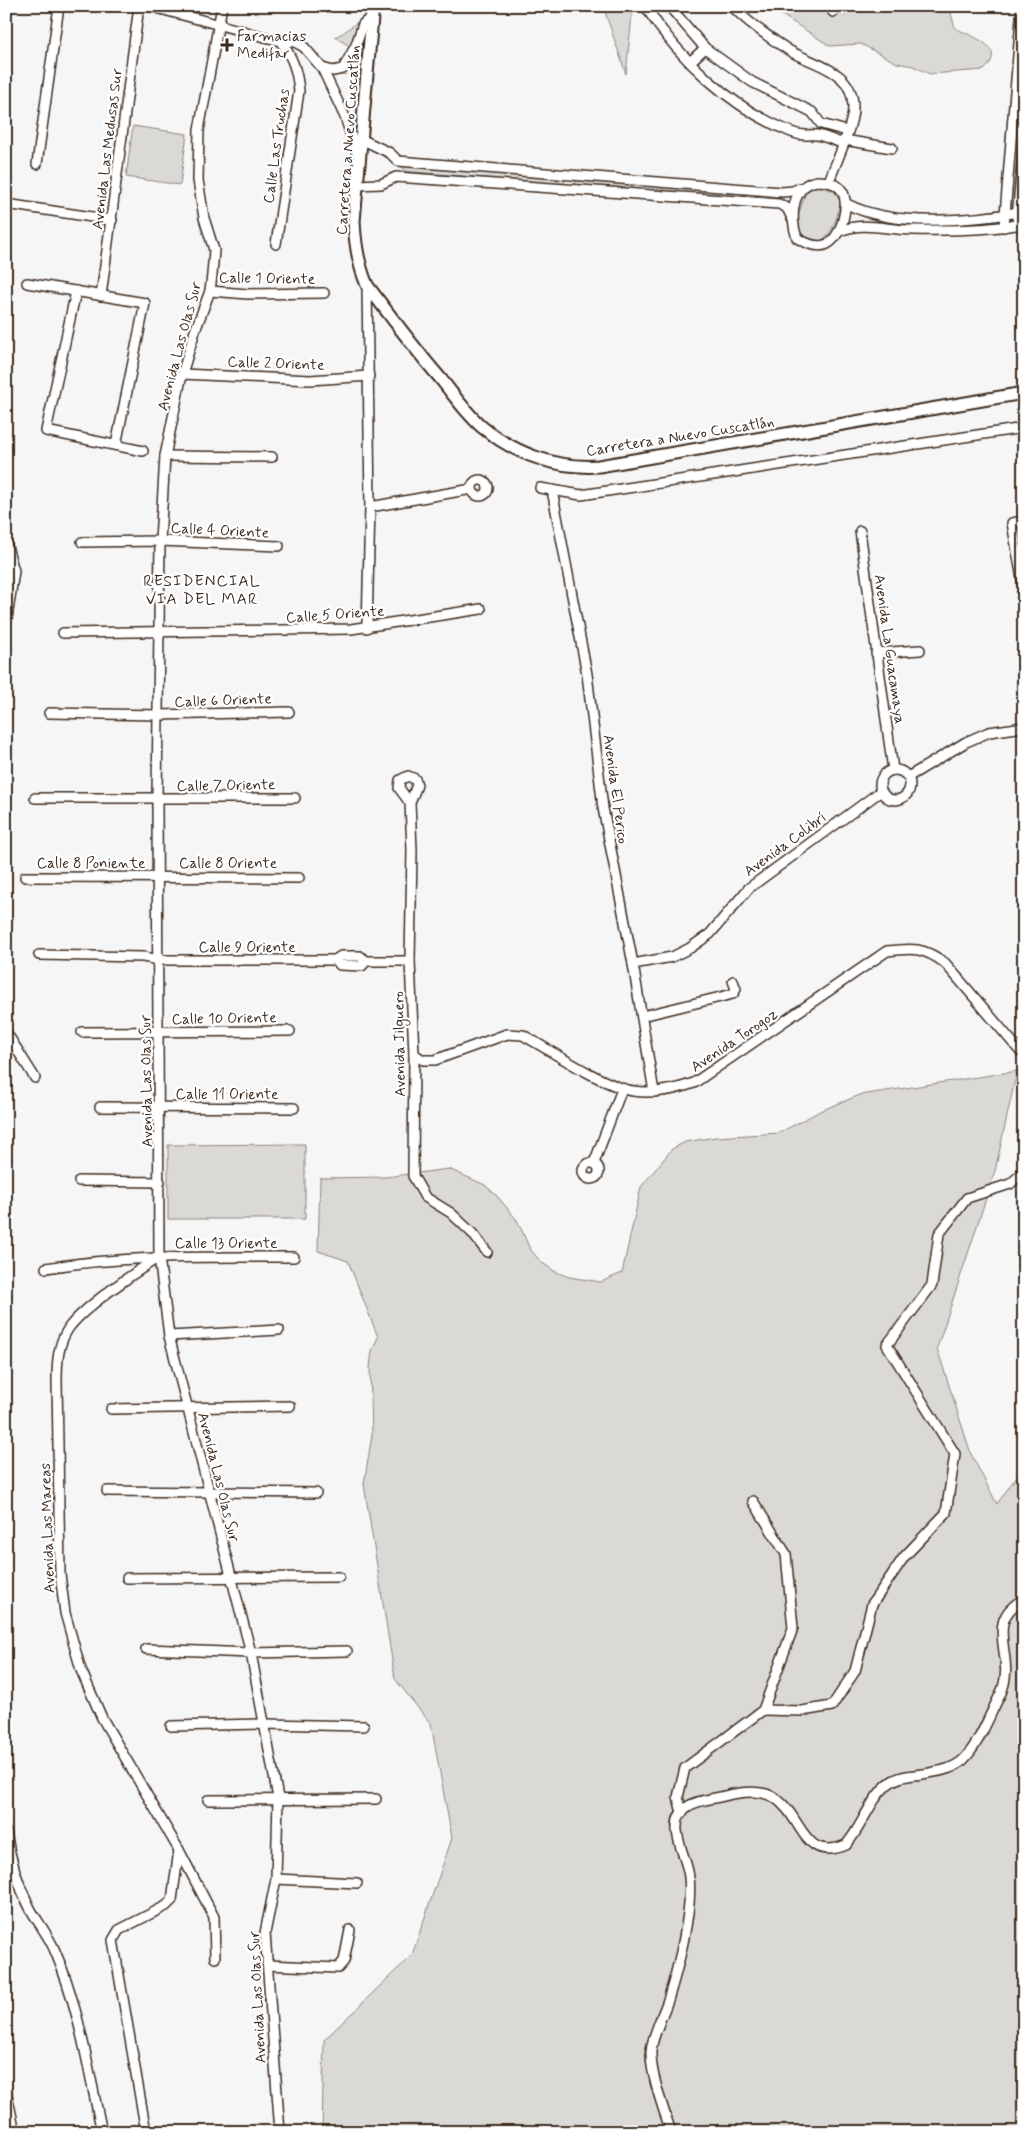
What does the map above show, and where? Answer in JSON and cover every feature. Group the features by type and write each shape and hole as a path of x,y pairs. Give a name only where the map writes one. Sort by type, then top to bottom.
{"street":[{"path":"37,164 59,6"},
{"name":"Avenida Las Medusas Sur","path":"101,296 139,6"},
{"path":"149,6 280,41 295,42 304,46 322,68 326,82 345,118 360,162"},
{"name":"Avenida Las Olas Sur","path":"222,6 199,130 198,180 204,218 214,250 210,291 182,374 165,456 160,541 157,799 159,1257 169,1336 251,1653 278,1798 276,1879 265,1933 280,2132"},
{"path":"645,6 657,24 690,62 730,97 756,115 806,137 816,135 844,138 892,148"},
{"path":"669,6 704,48 752,82 812,112 821,124 844,138"},
{"path":"732,6 790,51 837,73 848,84 853,100 853,111 829,181"},
{"path":"1004,227 1003,214 1022,6"},
{"path":"322,68 333,71 343,69 356,44 363,24 373,11"},
{"name":"Carretera a Nuevo Cuscatlán","path":"373,11 363,140 356,184 354,221 355,249 367,285 416,352 481,426 522,452 565,465 599,466 1024,393"},
{"name":"Calle Las Truchas","path":"276,244 299,91 294,63 280,41"},
{"path":"690,62 704,48"},
{"path":"816,135 821,124"},
{"path":"363,140 390,153 398,161 399,170 396,177"},
{"path":"840,231 862,225 900,230 956,231 1021,225 1024,142"},
{"path":"356,184 381,184 396,177 779,204 787,208 798,238 806,244 827,245 834,241 840,231 847,204 843,192 829,181 811,182 793,191 782,192 398,161"},
{"path":"571,189 573,175"},
{"path":"792,218 800,188"},
{"path":"6,204 112,220"},
{"path":"847,204 861,211 916,218 956,220 1020,212"},
{"path":"27,283 145,303 116,445"},
{"path":"367,285 370,507 367,628"},
{"name":"Calle 1 Oriente","path":"210,291 248,294 324,293"},
{"path":"76,292 46,431 142,451"},
{"name":"Calle 2 Oriente","path":"182,374 310,380 369,376"},
{"path":"540,488 581,495 1024,428"},
{"path":"165,456 272,457"},
{"path":"370,507 472,489"},
{"name":"Avenida El Perico","path":"552,490 587,674 603,808 633,964 654,1092"},
{"path":"1024,521 1012,523 1024,590"},
{"name":"Avenida La Guacamaya","path":"860,531 893,770"},
{"name":"Calle 4 Oriente","path":"82,542 160,541 279,546"},
{"path":"6,543 14,571 6,625"},
{"name":"Calle 5 Oriente","path":"63,633 367,628 481,609"},
{"path":"876,653 920,650"},
{"name":"Calle 6 Oriente","path":"49,712 158,715 289,712"},
{"path":"908,777 966,742 989,732 1024,727"},
{"path":"893,770 901,771 908,777 910,786 902,798 892,800 881,791 882,778 893,770"},
{"name":"Avenida Colibrí","path":"633,964 672,957 697,944 710,934 749,888 881,791"},
{"name":"Calle 7 Oriente","path":"35,798 295,798"},
{"name":"Avenida Jilguero","path":"410,803 412,850 410,961 414,1054 413,1176 425,1197 451,1213 472,1232 487,1252"},
{"name":"Calle 8 Poniente","path":"25,877 157,877"},
{"name":"Calle 8 Oriente","path":"157,877 299,878"},
{"name":"Avenida Torogoz","path":"414,1054 423,1060 435,1060 507,1034 523,1035 622,1089 654,1092 678,1089 694,1084 887,951 913,948 932,953 944,963 1020,1051 1024,1049"},
{"name":"Calle 9 Oriente","path":"39,956 143,957 159,960 335,960 340,965 350,966 362,966 366,961 410,961"},
{"path":"642,1016 733,994 736,989 733,980"},
{"name":"Calle 10 Oriente","path":"82,1032 290,1031"},
{"path":"6,1032 35,1078"},
{"path":"594,1163 622,1089"},
{"name":"Calle 11 Oriente","path":"100,1107 294,1108"},
{"path":"763,1710 802,1711 832,1706 855,1671 872,1604 904,1557 946,1513 955,1454 887,1345 932,1285 939,1234 966,1198 1010,1184 1024,1172"},
{"path":"79,1181 160,1182"},
{"name":"Calle 13 Oriente","path":"46,1268 92,1261 159,1257 294,1257"},
{"name":"Avenida Las Mareas","path":"159,1257 140,1269 78,1318 68,1329 57,1357 60,1574 65,1613 80,1670 102,1718 179,1850 214,1918 215,1958"},
{"path":"169,1336 279,1330"},
{"path":"111,1409 187,1406 290,1406"},
{"path":"107,1491 316,1492"},
{"path":"682,1813 678,1797 685,1768 763,1710 793,1628 786,1554 753,1501"},
{"path":"127,1578 339,1577"},
{"path":"671,2132 658,2093 651,2050 673,1984 688,1912 690,1879 687,1860 676,1834 678,1818 688,1806 708,1800 731,1794 763,1793 784,1806 802,1834 810,1842 823,1849 836,1849 846,1845 887,1785 911,1775 953,1767 962,1761 972,1747 1005,1683 1007,1665 1001,1624 1005,1615 1024,1599"},
{"path":"146,1649 251,1653 347,1651"},
{"path":"171,1726 265,1724 364,1726"},
{"path":"208,1800 278,1798 376,1799"},
{"path":"6,1832 21,1888 30,1909 55,1951 63,1973 78,2027 102,2132"},
{"path":"146,2132 112,1940 119,1930 166,1906 172,1900 179,1850"},
{"path":"276,1879 357,1883"},
{"path":"267,1964 338,1968 344,1961 350,1930"},
{"path":"6,2090 15,2132"}],"shaded area":[{"path":"603,6 633,6 626,74"},
{"path":"768,6 949,6 955,28 985,44 990,49 992,55 991,62 984,70 930,74 913,66 897,63 861,44 830,46"},
{"path":"367,18 364,62 356,50 335,37"},
{"path":"133,126 187,134 180,185 126,177"},
{"path":"403,165 565,179 564,185 403,171"},
{"path":"576,179 782,196 784,200 575,185"},
{"path":"817,185 834,191 840,201 833,227 828,235 816,242 808,239 800,231 797,219 806,192"},
{"path":"1017,1071 995,1171 937,1348 971,1454 997,1504 1024,1466 1024,2132 322,2132 324,2040 412,1955 452,1838 431,1724 395,1679 364,1484 372,1435 370,1367 372,1351 378,1337 348,1261 318,1251 320,1178 386,1177 449,1169 485,1185 497,1196 517,1220 530,1249 541,1262 554,1271 569,1277 601,1282 622,1273 641,1187 672,1149 685,1142 716,1137 779,1133 820,1111 860,1095"},
{"path":"305,1144 305,1219 168,1219 168,1145"}],"place":[{"name":"Farmacias Medifar","path":"227,45"}],"district":[{"name":"RESIDENCIAL VIA DEL MAR","path":"202,589"}]}
